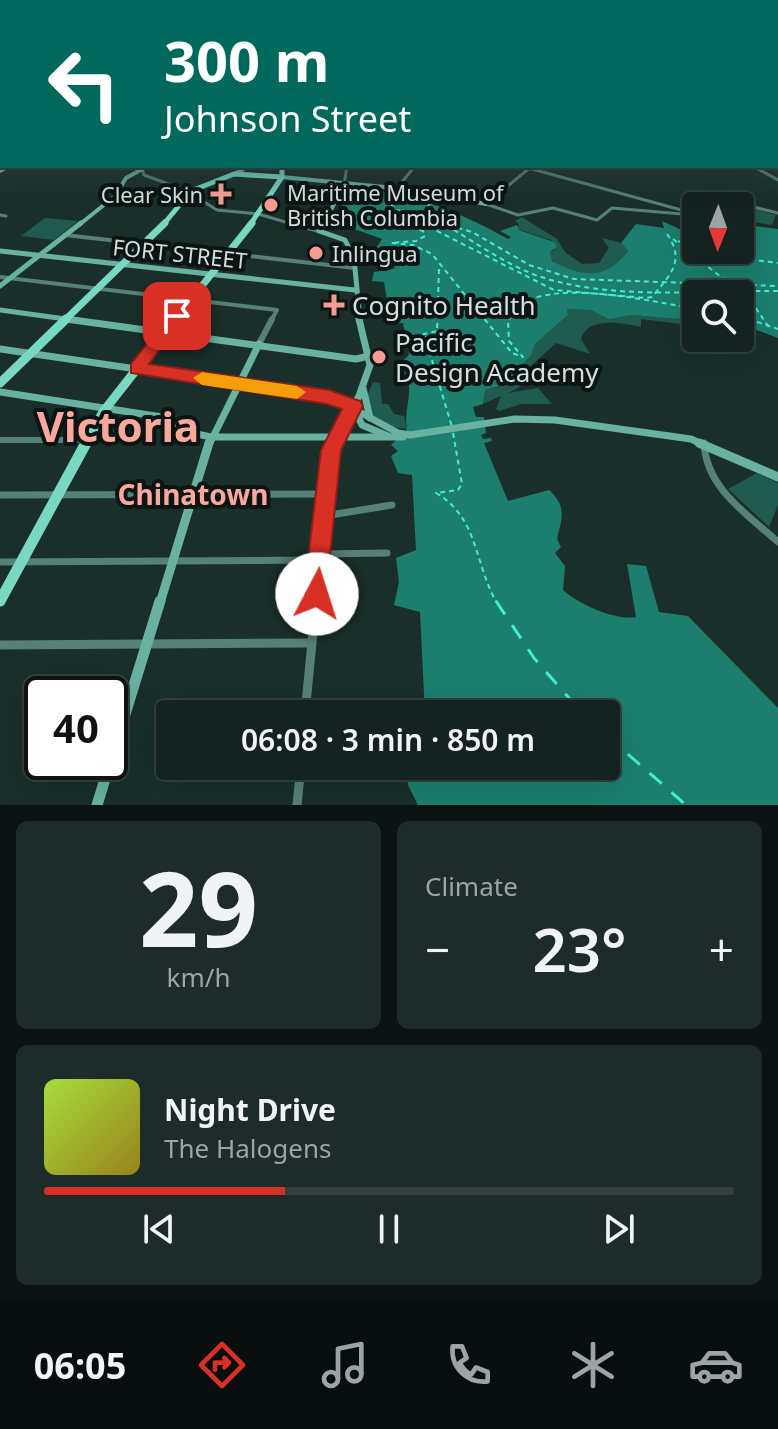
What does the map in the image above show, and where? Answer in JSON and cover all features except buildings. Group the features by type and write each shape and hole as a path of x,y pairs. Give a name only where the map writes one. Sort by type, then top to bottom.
{"main road":[{"path":"0,601 106,408 258,214 282,177 282,168"},
{"path":"0,286 118,193 123,180 141,169"},
{"path":"0,383 176,211 189,193 246,169 342,187 397,188 486,204"},
{"path":"335,438 363,385 369,356 355,290 355,268 347,241 319,231 342,187"},
{"name":"FORT STREET","path":"0,251 355,290"},
{"path":"0,310 356,359 364,362 367,370"},
{"path":"97,805 211,437 261,347"},
{"path":"0,349 334,398 351,398 363,385"},
{"path":"356,359 369,356"},
{"path":"363,385 370,419"},
{"path":"0,392 168,418 192,433 211,437 410,435"},
{"path":"334,398 353,406 387,435"},
{"path":"353,406 358,421 387,435 399,437 501,421 555,420 704,442 778,477"}],"street":[{"path":"342,187 347,168"},
{"path":"397,188 413,168"},
{"path":"486,204 530,168"},
{"path":"534,168 682,213"},
{"path":"757,168 778,180"},
{"path":"141,169 217,210 258,214 319,231"},
{"path":"486,204 517,214 548,208 596,220 610,209 682,213"},
{"path":"754,207 777,213"},
{"path":"65,235 355,268"},
{"path":"0,277 277,310 261,347"},
{"path":"306,700 326,494 335,438"},
{"path":"0,440 86,440"},
{"path":"704,442 703,458 716,482 778,542"},
{"path":"0,495 326,494"},
{"path":"324,516 392,505"},
{"path":"0,562 173,561 387,553"},
{"path":"0,645 312,643"},
{"path":"297,805 300,780"}],"shaded area":[{"path":"360,189 417,199 508,239 511,237 500,231 517,225 519,230 554,242 557,247 550,252 552,261 584,273 602,272 619,261 628,251 621,243 636,224 664,228 662,221 682,230 682,264 754,264 754,226 778,229 778,338 754,329 754,280 682,280 682,318 634,315 609,319 591,310 567,309 568,315 535,344 531,355 507,384 485,390 483,404 473,407 476,417 484,417 486,433 481,435 483,439 491,438 492,441 484,443 508,501 549,490 559,501 561,518 557,539 561,547 555,553 565,566 563,590 598,610 628,618 636,617 627,564 646,566 659,612 688,616 778,708 778,805 418,805 408,780 620,780 620,700 424,700 420,612 394,605 399,582 396,558 416,550 412,475 398,473 391,456 398,451 391,445 407,429 407,368 400,363 409,355 403,323 398,323 394,303 387,300 384,282 372,281 374,272 393,269 399,262 388,254 380,253 377,247 382,239 335,222 348,193"},
{"path":"754,209 776,215 772,225 754,222"},
{"path":"522,217 557,239 565,252 582,264 599,263 609,248 602,238 621,243 628,251 601,272 592,274 573,270 551,260 550,252 555,250 551,240 518,229 519,224 515,221"},
{"path":"45,218 78,221 54,240 21,236"},
{"path":"567,309 591,310 615,318 635,315 682,318 682,324 641,319 641,327 598,324 585,332 581,339 590,354 556,343 531,366 541,376 508,393 538,388 552,404 521,404 499,411 496,409 501,396 483,404 485,390 505,385 535,344 568,315"},
{"path":"373,382 380,383 382,404 388,404 394,414 404,416 407,429 391,427 371,414 367,396"},
{"path":"757,473 778,483 778,505 769,527 728,489"}],"ferry route":[{"path":"391,204 394,209 472,232 529,265 574,279 665,282"},
{"path":"429,204 427,209 436,220"},
{"path":"374,214 413,219 554,290 596,294 556,294 535,298 519,306 508,321 509,341 523,357 512,353 432,254 413,245 391,243 416,241 425,236 423,231 374,215 339,217 374,214"},
{"path":"446,225 514,266 538,276 596,289 657,291"},
{"path":"665,282 675,260 673,244 667,234"},
{"path":"673,239 725,280"},
{"path":"678,241 682,243"},
{"path":"754,259 778,263"},
{"path":"439,269 437,331 407,338 425,337 452,427"},
{"path":"657,291 665,282"},
{"path":"665,282 682,283"},
{"path":"754,285 778,286"},
{"path":"612,295 646,298 657,291"},
{"path":"657,291 682,292"},
{"path":"754,291 778,291"},
{"path":"596,294 612,295"},
{"path":"596,294 612,295"},
{"path":"612,295 682,307"},
{"path":"754,306 768,326"},
{"path":"754,321 768,326"},
{"path":"768,326 778,329"},
{"path":"768,326 771,330"},
{"path":"453,433 462,484 458,490 436,493 450,503 468,529 496,601"},
{"path":"496,601 534,658 571,700"},
{"path":"620,747 686,805"}],"slow traffic":[{"path":"202,378 297,392"}],"place":[{"name":"Clear Skin","path":"221,194"},
{"name":"Maritime Museum of British Columbia","path":"271,205"},
{"name":"Inlingua","path":"316,253"},
{"name":"Cognito Health","path":"334,305"},
{"name":"Pacific Design Academy","path":"379,357"}],"district":[{"name":"Victoria","path":"118,425"},
{"name":"Chinatown","path":"193,494"}],"route":[{"path":"177,316 137,369 329,397 353,406 331,450 317,594"}]}
